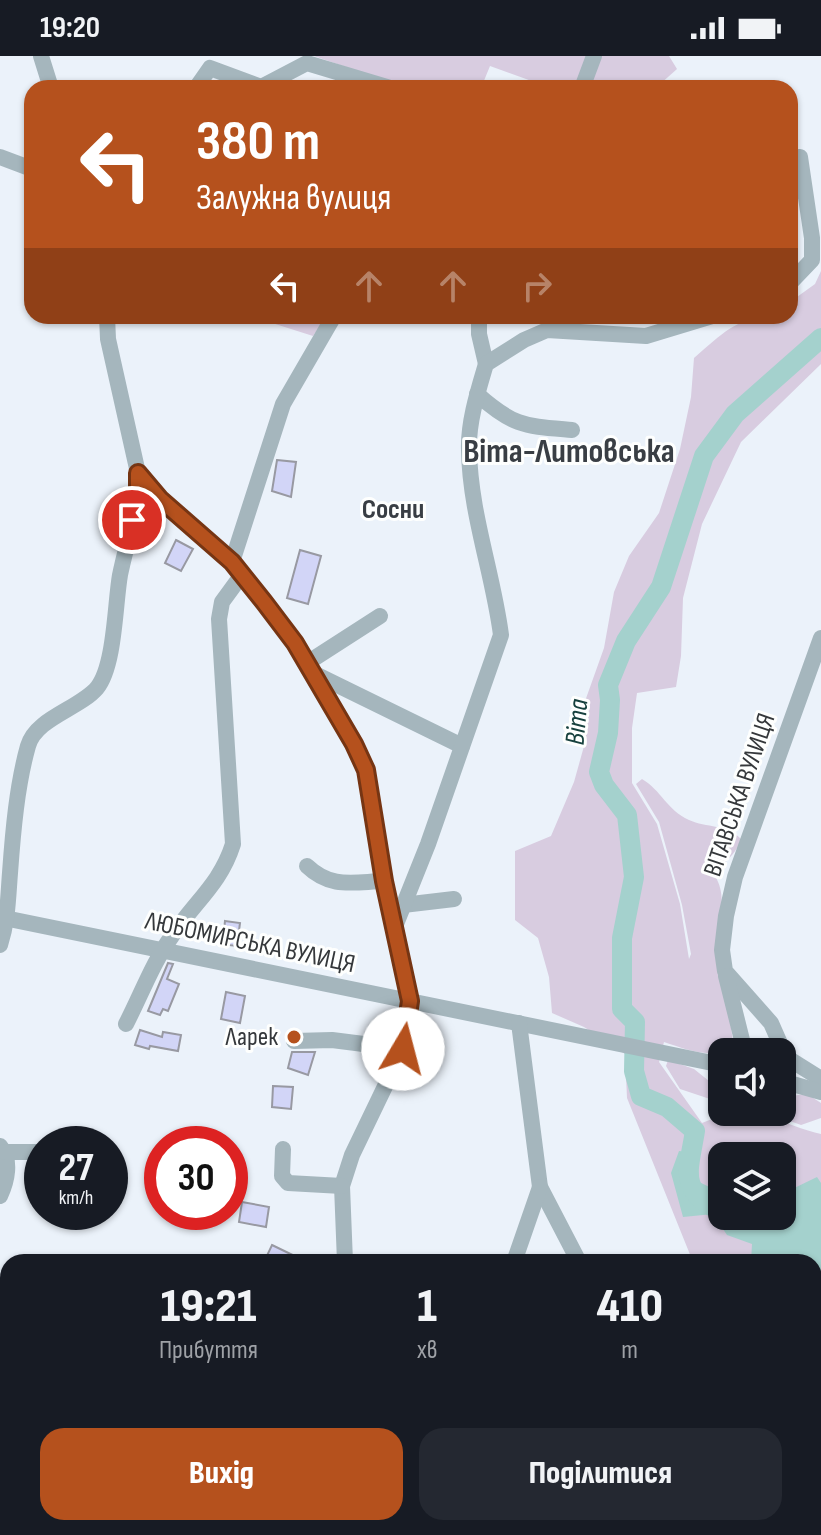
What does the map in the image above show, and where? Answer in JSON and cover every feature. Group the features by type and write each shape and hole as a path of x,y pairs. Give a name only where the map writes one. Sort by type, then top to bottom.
{"street":[{"path":"41,56 48,80"},
{"path":"585,80 594,56"},
{"path":"200,80 210,62 247,80"},
{"path":"274,80 307,63 363,80"},
{"path":"0,157 24,166"},
{"path":"798,275 812,260 812,238 800,157"},
{"path":"0,945 29,742 49,721 81,704 100,685 118,612 120,579 138,501 138,473 107,324"},
{"path":"126,1024 164,949 226,868 233,844 219,619 222,602 236,569 283,404 329,324"},
{"path":"396,924 501,635 471,489 469,447 477,394 486,364 479,324"},
{"path":"486,364 524,340 547,330 646,336 686,324"},
{"path":"477,394 503,418 572,430"},
{"path":"138,473 160,499 236,569 295,643 366,770 384,881 396,924 410,1001 403,1049 352,1155 342,1186 345,1254"},
{"path":"311,668 380,616"},
{"name":"ВІТАВСЬКА ВУЛИЦЯ","path":"742,1038 722,950 726,916 735,877 821,638"},
{"path":"311,668 462,746"},
{"path":"307,866 320,879 337,883 384,881"},
{"path":"403,905 454,899"},
{"name":"ЛЮБОМИРСЬКА ВУЛИЦЯ","path":"4,918 708,1062"},
{"path":"725,971 771,1023 786,1057 821,1079"},
{"path":"519,1023 540,1187 575,1254"},
{"path":"294,1041 332,1040 403,1049"},
{"path":"796,1085 821,1092"},
{"path":"0,1196 8,1171 3,1149 24,1151"},
{"path":"283,1149 282,1176 288,1183 342,1186"},
{"path":"517,1254 540,1187"}],"shaded area":[{"path":"314,56 589,56 581,80 529,80 490,66 484,80 384,80"},
{"path":"600,56 669,56 677,69 665,80 591,80"},
{"path":"821,271 821,364 741,442 702,524 683,598 681,656 676,687 637,693 632,728 632,783 657,824 680,904 689,959 691,954 682,905 659,822 636,784 642,779 681,816 730,831 741,839 715,876 722,904 716,944 717,966 732,1038 708,1038 708,1053 664,1042 659,1062 702,1123 708,1121 708,1126 796,1126 821,1134 821,1254 690,1254 627,1098 625,1054 584,1027 552,1013 549,977 538,938 515,920 515,851 551,836 574,782 586,739 584,704 604,648 614,592 629,556 659,513 680,449 691,397 694,358 727,330 740,324 798,324 798,296 815,284"},
{"path":"275,324 321,324 313,336"},
{"path":"668,1060 694,1069 708,1080 708,1098 680,1089 666,1066"},
{"path":"807,1094 821,1103 821,1118 801,1125 796,1123 796,1095"},
{"path":"679,1151 697,1153 699,1182 708,1186 708,1214 683,1217 671,1173"},
{"path":"817,1177 821,1183 821,1254 751,1254 752,1244 727,1235 724,1230 796,1230 796,1187"}],"building":[{"path":"277,460 296,462 291,497 272,491"},
{"path":"176,540 193,549 181,571 165,563"},
{"path":"300,550 321,556 308,604 287,598"},
{"path":"225,921 240,923 237,946 228,945 229,940 223,940"},
{"path":"168,963 173,964 167,979 179,984 168,1011 163,1009 160,1015 148,1011"},
{"path":"226,992 245,996 240,1023 221,1019"},
{"path":"140,1030 162,1037 163,1032 181,1035 178,1051 135,1045"},
{"path":"292,1052 315,1052 308,1075 288,1068"},
{"path":"273,1086 293,1087 291,1109 272,1107"},
{"path":"248,1203 269,1207 266,1227 248,1224"},
{"path":"272,1245 291,1254 268,1254"}],"waterway":[{"name":"Віта","path":"708,1204 698,1196 689,1179 695,1131 667,1107 641,1096 634,1071 635,1022 622,1009 622,938 634,877 627,815 604,785 599,772 608,733 608,685 626,641 661,587 704,456 735,414 821,338"}],"place":[{"name":"Ларек","path":"294,1037"}],"district":[{"name":"Віта-Литовська","path":"569,451"},
{"name":"Сосни","path":"393,509"}],"route":[{"path":"132,520 138,501 138,473 160,499 232,562 264,602 315,674 354,744 366,770 384,881 396,924 410,1001 403,1049"}]}
